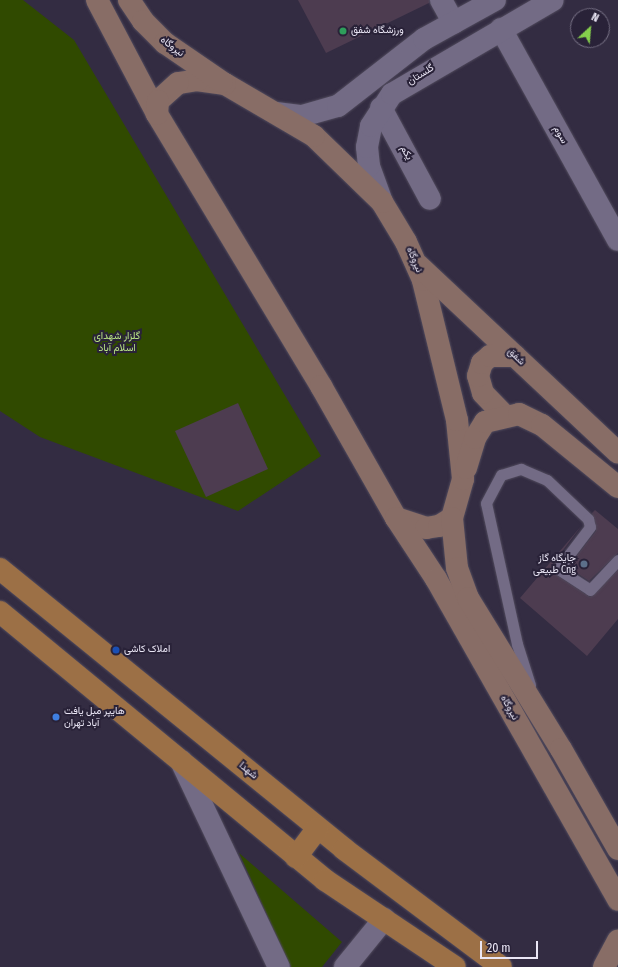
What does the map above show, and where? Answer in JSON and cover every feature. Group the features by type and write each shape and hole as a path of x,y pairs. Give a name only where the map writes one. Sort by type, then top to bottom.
{"main road":[{"name":"نیروگاه","path":"97,0 157,114 321,386 396,518 436,579 618,900"},
{"name":"نیروگاه","path":"129,0 143,21 166,43 225,84 276,112 314,136 382,202 423,280 457,420 463,479 452,518 457,568 468,598 541,716 618,849"},
{"name":"نیروگاه","path":"157,114 158,101 178,83 198,80 225,84"},
{"name":"شفق","path":"414,261 618,453"},
{"path":"504,415 483,393 478,376 482,363 490,356 515,356"},
{"path":"463,479 474,438 485,422 504,415 519,414 542,425 618,487"},
{"path":"396,518 426,528 439,526 452,518"},
{"path":"436,579 442,565 457,568"},
{"name":"شهدا","path":"0,569 318,828 501,967"},
{"path":"0,612 296,857 455,967"},
{"path":"296,857 318,828"},
{"path":"604,967 618,941"}],"street":[{"path":"441,0 454,23"},
{"path":"276,112 302,116 338,106 390,64 454,23 495,0"},
{"name":"گلستان","path":"382,202 369,166 367,147 371,126 381,108 414,78 553,0"},
{"name":"سوم","path":"501,29 618,240"},
{"name":"یکم","path":"381,108 430,200"},
{"path":"180,761 279,967"},
{"path":"345,967 384,919"}],"lane":[{"path":"541,716 517,644 486,503 501,475 521,469 547,480 588,519 590,527 558,569 590,590 618,560"}],"green space":[{"name":"گلزار شهدای اسلام آباد","path":"0,0 23,0 74,40 321,456 238,511 40,437 0,411"},
{"path":"239,853 342,942 322,967 291,967"}],"building":[{"name":"ورزشگاه شفق","path":"298,0 429,0 429,3 326,53"},
{"path":"238,403 268,469 206,497 175,431"},
{"path":"595,510 618,529 618,553 589,581 568,567 596,531 592,513"},
{"path":"582,525 552,565 552,572 590,597 618,570 618,619 587,656 520,598"}],"place":[{"name":"ورزشگاه شفق","path":"343,31"},
{"name":"جایگاه گاز طبیعی Cng","path":"584,564"},
{"name":"املاک کاشی","path":"116,650"},
{"name":"هایپر مبل یافت آباد تهران","path":"56,717"}]}
